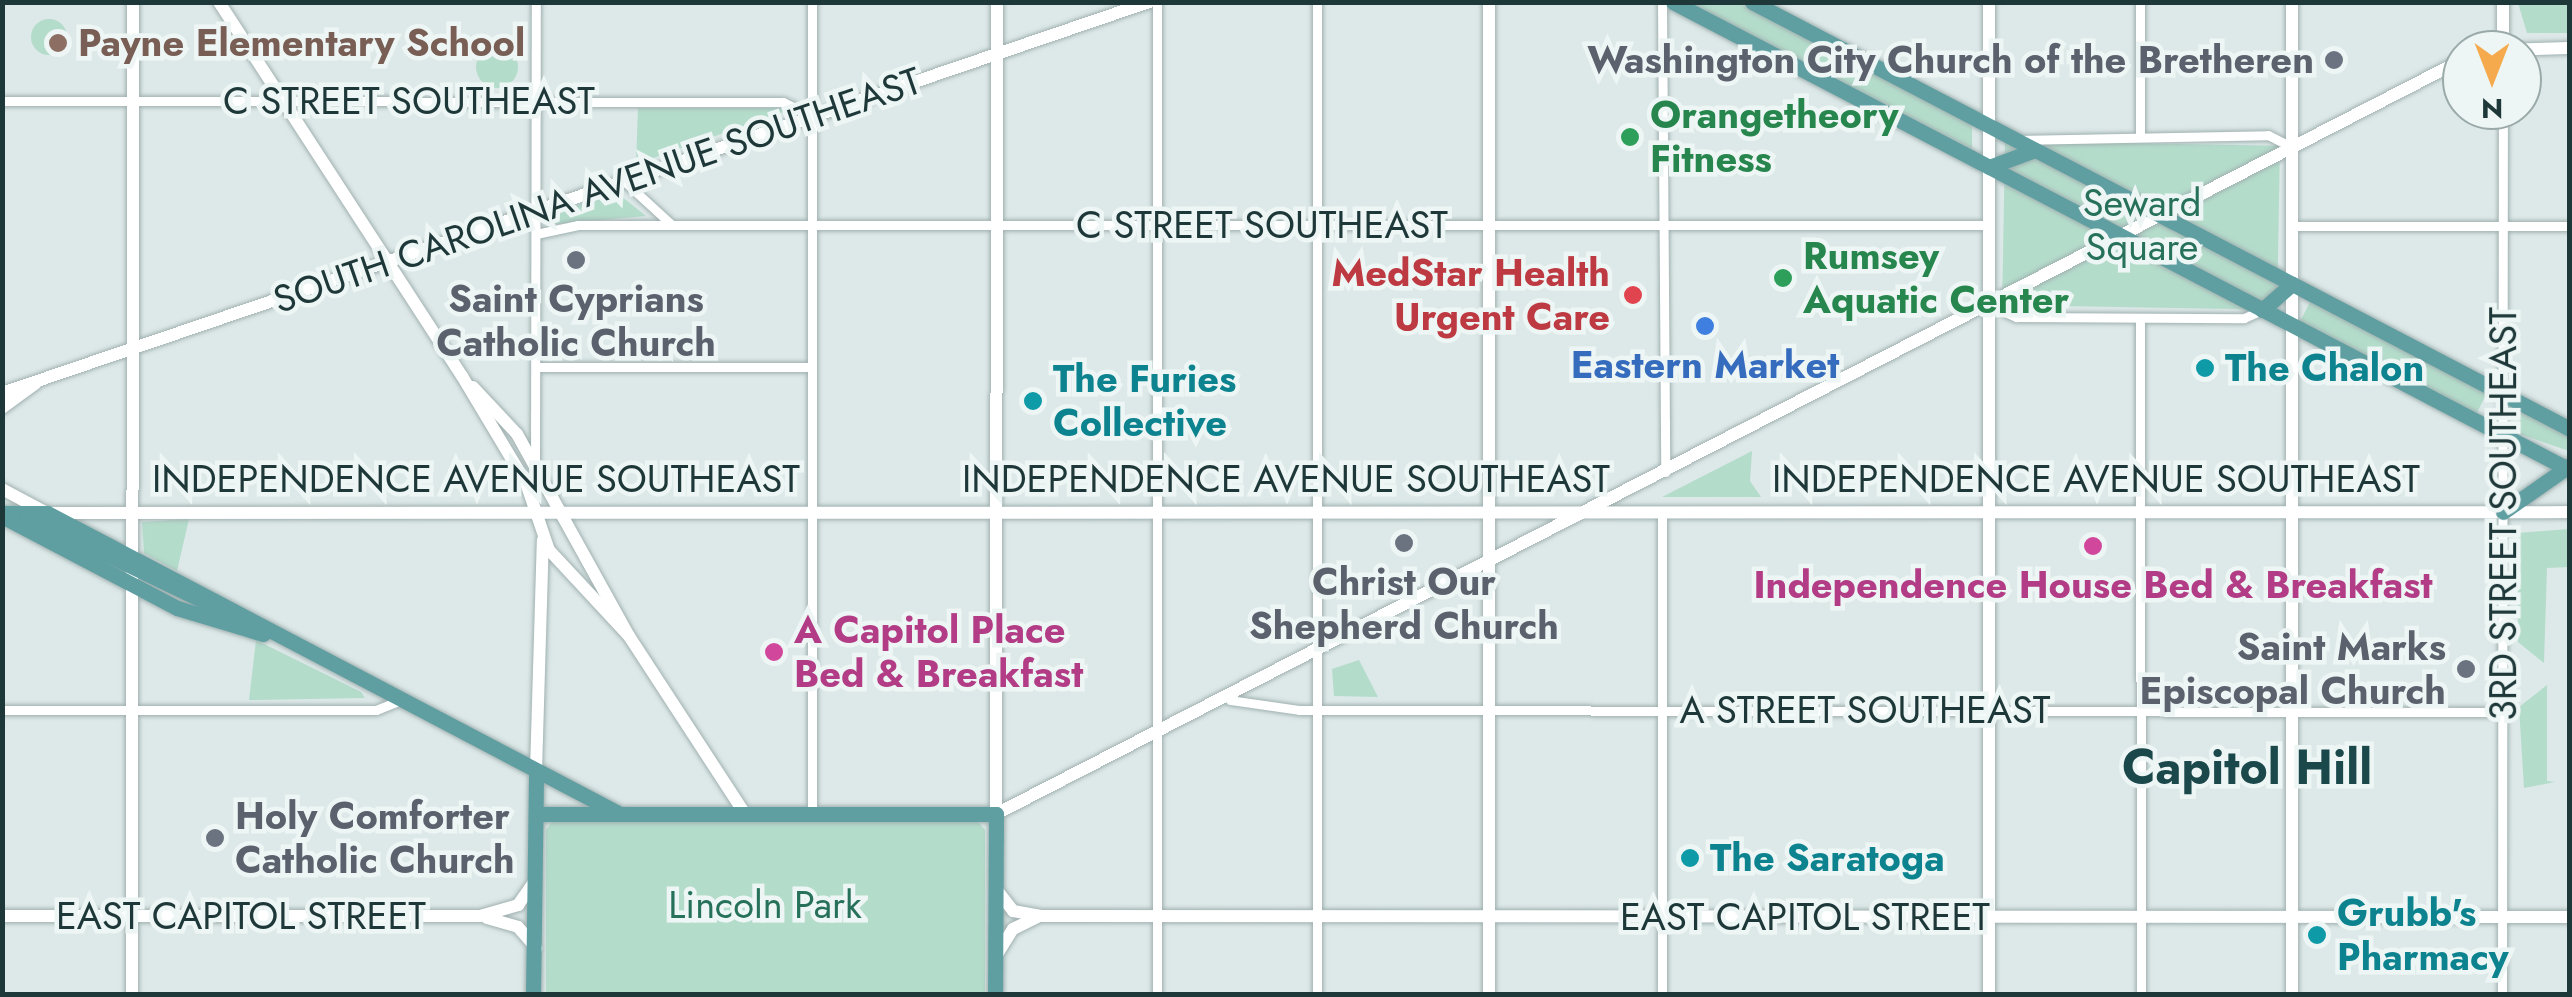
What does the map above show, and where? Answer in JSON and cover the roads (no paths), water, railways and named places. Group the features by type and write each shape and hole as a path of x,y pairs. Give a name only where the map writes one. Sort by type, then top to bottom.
{"main road":[{"path":"132,994 133,2"},
{"path":"219,2 462,376 522,476 535,511 543,540 533,994"},
{"path":"996,994 997,2"},
{"name":"SOUTH CAROLINA AVENUE SOUTHEAST","path":"6,388 1149,2"},
{"path":"1489,2 1489,994"},
{"path":"1672,2 2568,468"},
{"path":"1752,2 2570,429"},
{"path":"1989,2 1989,994"},
{"path":"2292,2 2292,994"},
{"path":"2502,30 2503,2"},
{"path":"2542,49 2570,48"},
{"path":"536,814 996,814 1230,700 2442,70"},
{"path":"1989,168 2035,150"},
{"path":"2262,310 2292,284"},
{"path":"462,376 536,464 629,636 745,814"},
{"name":"SOUTH CAROLINA AVENUE SOUTHEAST","path":"2,408 45,377"},
{"path":"2502,512 2568,468"},
{"path":"2,489 46,513 133,572"},
{"name":"INDEPENDENCE AVENUE SOUTHEAST","path":"2,515 535,511 2570,512"},
{"path":"22,513 133,572 240,614 281,640"},
{"path":"2,515 281,640 620,814"},
{"path":"543,540 629,636"},
{"path":"480,916 518,906 536,879"},
{"path":"995,887 1013,911 1040,916"},
{"name":"EAST CAPITOL STREET","path":"2,916 480,916"},
{"path":"480,916 518,927 536,948"},
{"path":"996,956 1014,929 1040,916"},
{"name":"EAST CAPITOL STREET","path":"1040,916 2570,918"},
{"path":"536,976 541,994"}],"street":[{"path":"522,476 536,464 536,2"},
{"path":"812,2 812,814"},
{"path":"1157,994 1158,2"},
{"path":"1316,2 1316,994"},
{"path":"1662,2 1665,472"},
{"path":"2140,2 2140,134"},
{"name":"C STREET SOUTHEAST","path":"2,101 790,102 812,116"},
{"name":"3RD STREET SOUTHEAST","path":"2502,994 2503,130"},
{"path":"2016,140 2140,134 2274,135 2292,147"},
{"path":"624,181 674,225"},
{"name":"C STREET SOUTHEAST","path":"536,234 674,225 1989,226"},
{"path":"2292,226 2570,226"},
{"path":"1989,305 2016,317 2244,318 2262,310"},
{"path":"2140,318 2141,994"},
{"path":"536,367 812,367"},
{"path":"1662,512 1662,994"},
{"name":"A STREET SOUTHEAST","path":"1230,700 1316,710 2502,712"},
{"path":"2,710 376,710 398,702"}],"place":[{"name":"Payne Elementary School","path":"58,43"},
{"name":"Washington City Church of the Bretheren","path":"2334,60"},
{"name":"Orangetheory Fitness","path":"1630,137"},
{"name":"Saint Cyprians Catholic Church","path":"576,260"},
{"name":"Rumsey Aquatic Center","path":"1783,278"},
{"name":"MedStar Health Urgent Care","path":"1633,295"},
{"name":"Eastern Market","path":"1705,326"},
{"name":"The Chalon","path":"2205,368"},
{"name":"The Furies Collective","path":"1033,401"},
{"name":"Christ Our Shepherd Church","path":"1404,543"},
{"name":"Independence House Bed & Breakfast","path":"2093,546"},
{"name":"A Capitol Place Bed & Breakfast","path":"774,652"},
{"name":"Saint Marks Episcopal Church","path":"2466,669"},
{"name":"Holy Comforter Catholic Church","path":"215,838"},
{"name":"The Saratoga","path":"1690,858"},
{"name":"Grubb's Pharmacy","path":"2317,935"}],"district":[{"name":"Capitol Hill","path":"2247,768"}],"park label":[{"name":"Seward Square","path":"2142,225"},
{"name":"Lincoln Park","path":"765,905"}]}
